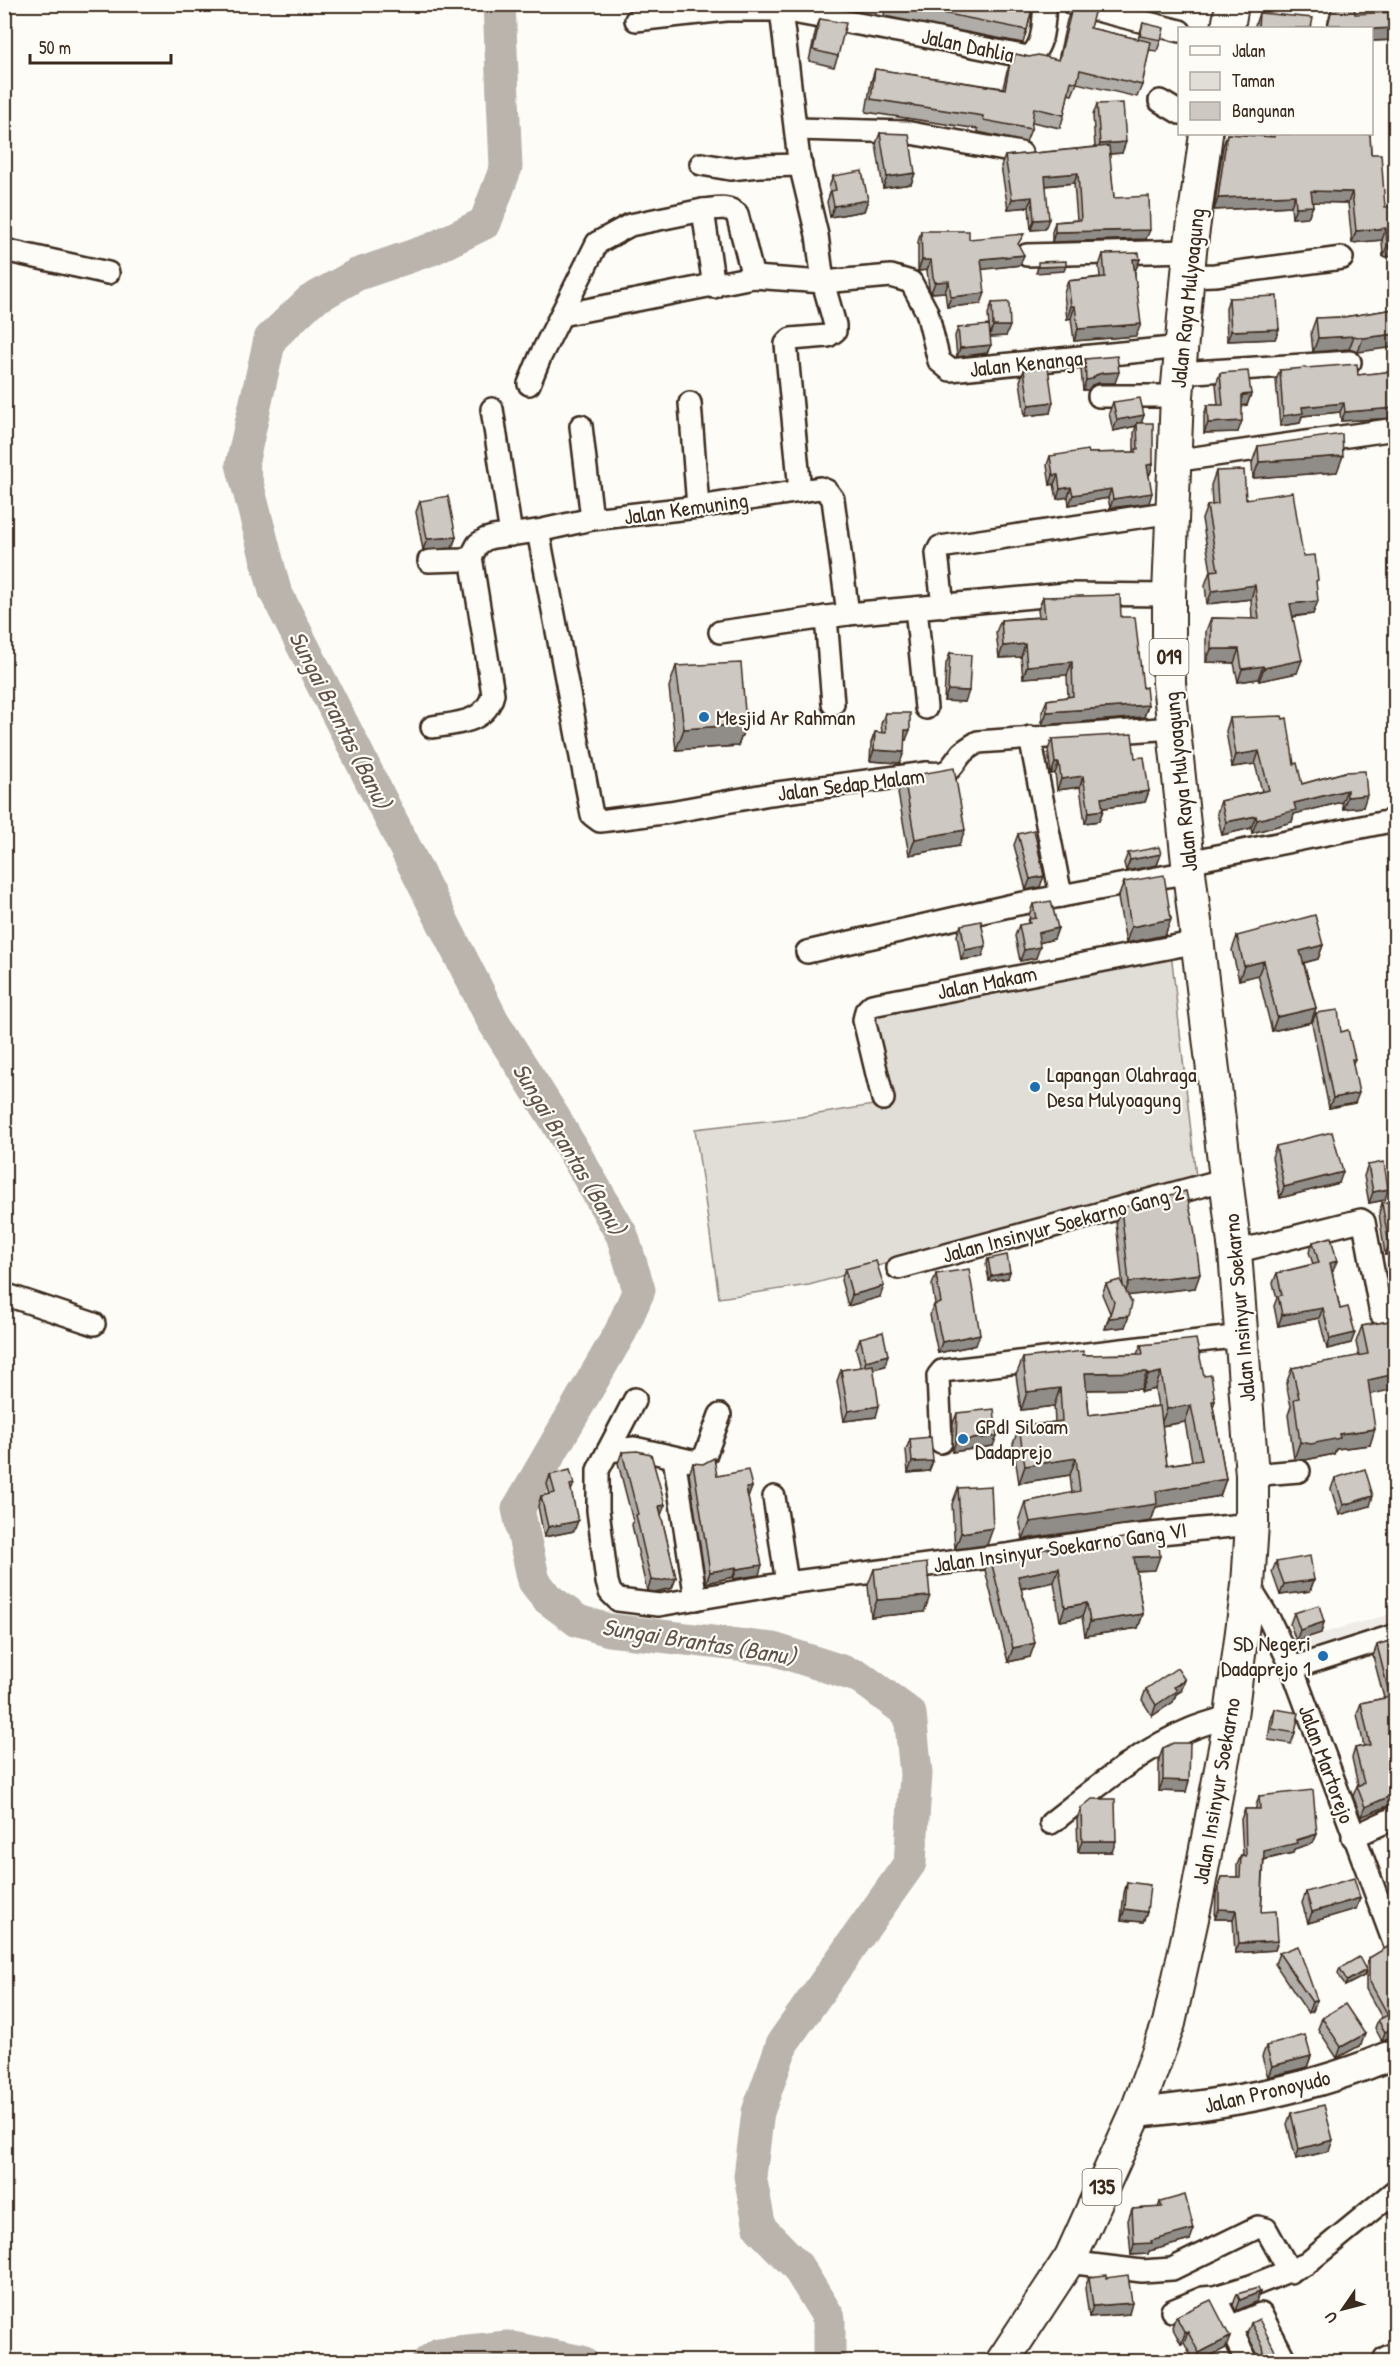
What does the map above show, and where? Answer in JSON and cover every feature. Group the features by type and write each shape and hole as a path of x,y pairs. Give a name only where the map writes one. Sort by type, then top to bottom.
{"main road":[{"path":"1228,27 1232,4"},
{"name":"Jalan Raya Mulyoagung","path":"1206,135 1188,263 1173,461 1169,682 1188,867 1227,1179"},
{"name":"Jalan Insinyur Soekarno","path":"1002,2361 1067,2262 1136,2113 1170,2023 1199,1885 1231,1716 1248,1585 1252,1524 1252,1475 1242,1336 1227,1179"},
{"name":"Jalan Pronoyudo","path":"1136,2113 1193,2107 1300,2087 1395,2053"}],"street":[{"name":"Jalan Dahlia","path":"636,20 726,9 781,10 919,34 1027,57 1037,50 1041,40 1045,4"},
{"path":"1073,4 1178,31"},
{"path":"781,10 801,165 817,235 823,282 835,325 834,331 828,336 791,339 786,347 800,491"},
{"path":"1160,101 1178,112"},
{"path":"797,129 905,132 1021,153"},
{"path":"701,164 730,169 801,165"},
{"path":"529,384 597,243 630,225 703,210 732,209 738,214 753,277"},
{"path":"703,210 714,287"},
{"path":"4,250 108,273"},
{"path":"1027,255 1188,263 1215,275 1342,258"},
{"name":"Jalan Kenanga","path":"561,315 714,287 753,277 823,282 891,276 911,282 927,312 939,361 950,370 1179,372"},
{"path":"1099,396 1179,372 1350,362"},
{"path":"690,403 698,507"},
{"path":"492,409 511,535"},
{"path":"581,426 592,519"},
{"path":"1173,461 1395,429"},
{"name":"Jalan Kemuning","path":"471,557 478,544 486,539 592,519 698,507 820,488 827,491 833,499 848,614"},
{"path":"943,606 937,553 940,547 1172,512"},
{"name":"Jalan Sedap Malam","path":"538,531 592,815 600,821 612,821 770,794 927,773 937,774 953,767 962,753 978,742 1173,728"},
{"path":"429,561 462,560 471,557 493,694 491,704 476,718 432,727"},
{"path":"720,632 754,625 848,614 1066,594 1169,595"},
{"path":"916,608 926,708"},
{"path":"826,617 833,704"},
{"path":"1030,737 1061,896"},
{"path":"807,952 1395,820"},
{"name":"Jalan Makam","path":"883,1099 864,1020 866,1011 872,1005 1198,942"},
{"name":"Jalan Insinyur Soekarno Gang 2","path":"898,1268 1227,1179"},
{"path":"1235,1252 1361,1220 1364,1222 1382,1314"},
{"path":"4,1294 94,1324"},
{"path":"941,1442 938,1376 942,1371 1242,1336"},
{"path":"608,1451 635,1399"},
{"path":"608,1451 634,1448 696,1462 702,1460 720,1415"},
{"name":"Jalan Insinyur Soekarno Gang VI","path":"608,1451 598,1470 597,1493 610,1592 618,1600 659,1605 787,1583 1006,1555 1120,1537 1252,1524"},
{"path":"674,1458 696,1599"},
{"path":"1252,1475 1299,1471"},
{"path":"774,1497 787,1583"},
{"name":"Jalan Martorejo","path":"1248,1585 1269,1619 1292,1668 1395,1948"},
{"path":"1292,1668 1395,1635"},
{"path":"1052,1823 1127,1765 1157,1746 1191,1729 1231,1716"},
{"path":"1353,1837 1395,1817"},
{"path":"1172,2311 1203,2298 1215,2297 1290,2272 1306,2264 1395,2190"},
{"path":"1067,2262 1142,2271 1172,2268 1258,2227 1266,2229 1290,2272"},
{"path":"1215,2297 1247,2361"},
{"path":"1230,2327 1261,2314 1286,2361"}],"shaded area":[{"name":"SD Negeri Dadaprejo 1","path":"1395,1613 1395,1641 1301,1671 1293,1641"}],"green space":[{"path":"1171,952 1196,1177 809,1285 719,1298 695,1129 800,1117 879,1104 881,1112 888,1104 871,1016 874,1009"}],"building":[{"path":"898,4 1033,4 1027,30"},
{"path":"1333,4 1354,6 1355,14 1395,12 1395,28 1373,29 1373,27 1328,25"},
{"path":"1083,6 1095,9 1090,28 1151,42 1142,85 1080,70 1077,83 1071,81 1064,115 1034,108 1031,129 983,120 983,116 871,99 875,69 1005,89 1010,63 1013,63 1015,54 1029,57 1038,55 1059,60 1072,8 1082,10"},
{"path":"1259,13 1313,18 1311,27 1258,27"},
{"path":"820,19 846,23 838,56 813,50"},
{"path":"1143,23 1164,28 1161,40 1140,36"},
{"path":"1123,103 1126,142 1100,144 1097,104"},
{"path":"880,133 909,134 915,173 887,177"},
{"path":"1227,135 1274,137 1274,135 1370,135 1371,154 1381,154 1385,207 1395,206 1395,245 1387,246 1386,228 1356,231 1352,192 1311,191 1313,206 1296,207 1295,195 1218,198"},
{"path":"1109,146 1114,198 1149,196 1150,230 1055,232 1055,222 1081,220 1078,173 1045,176 1049,219 1034,220 1032,197 1012,199 1005,156"},
{"path":"862,171 868,200 834,206 831,191 836,190 833,176"},
{"path":"921,231 969,231 969,239 1024,234 1018,244 1024,255 981,259 985,293 951,297 949,281 935,282 931,260 922,260"},
{"path":"1139,253 1140,259 1133,259 1141,324 1078,329 1075,306 1071,306 1068,281 1105,277 1103,254"},
{"path":"1066,261 1066,266 1038,267 1038,262"},
{"path":"1277,296 1279,329 1231,331 1229,298"},
{"path":"1009,302 1010,326 993,326 992,303"},
{"path":"1395,309 1395,334 1363,338 1354,336 1318,338 1316,318 1344,317"},
{"path":"989,325 991,345 960,348 958,328"},
{"path":"1117,356 1119,372 1102,373 1086,380 1085,359"},
{"path":"1357,364 1358,375 1395,371 1395,408 1345,412 1344,403 1302,407 1303,413 1283,416 1280,370"},
{"path":"1048,367 1053,402 1029,405 1024,370"},
{"path":"1248,371 1251,394 1242,395 1242,421 1208,423 1207,405 1223,405 1220,373"},
{"path":"1140,398 1144,415 1117,420 1113,402"},
{"path":"1137,423 1153,423 1153,464 1147,465 1152,493 1113,499 1111,489 1073,495 1071,487 1060,489 1058,475 1053,475 1050,456 1088,450 1089,453 1136,452 1138,449"},
{"path":"1342,434 1343,456 1259,462 1258,446"},
{"path":"1244,470 1246,499 1293,492 1303,556 1315,555 1318,601 1290,604 1302,660 1264,668 1263,666 1242,669 1239,649 1211,649 1211,618 1259,619 1255,585 1212,591 1210,571 1218,570 1207,506 1218,504 1216,471"},
{"path":"448,496 456,537 427,539 420,501"},
{"path":"1120,595 1121,617 1135,617 1143,688 1146,687 1148,705 1047,712 1047,700 1073,696 1072,662 1027,666 1025,644 1003,646 1001,620 1045,617 1043,597"},
{"path":"950,653 971,655 969,691 948,690"},
{"path":"741,663 746,724 684,729 676,666"},
{"path":"885,713 910,713 910,730 905,730 904,752 874,750 875,732 886,733"},
{"path":"1282,716 1283,719 1287,718 1294,764 1297,763 1302,784 1345,772 1365,771 1367,795 1347,797 1347,790 1294,803 1296,810 1257,820 1256,816 1226,822 1221,801 1269,790 1259,751 1236,755 1230,718"},
{"path":"1132,734 1135,758 1144,757 1149,791 1101,798 1103,810 1089,812 1083,776 1061,779 1059,763 1055,763 1052,739"},
{"path":"954,768 965,830 915,839 904,777"},
{"path":"1034,830 1044,876 1030,879 1018,834"},
{"path":"1159,847 1161,854 1130,860 1128,853"},
{"path":"1164,875 1171,919 1131,927 1124,882"},
{"path":"1051,901 1058,928 1038,933 1040,947 1024,950 1019,925 1030,923 1029,919 1036,918 1033,904"},
{"path":"1315,915 1323,945 1300,951 1316,1008 1277,1017 1264,961 1244,966 1237,936"},
{"path":"981,921 986,946 965,950 961,925"},
{"path":"1338,1010 1341,1032 1348,1030 1355,1059 1352,1059 1359,1093 1333,1098 1316,1013"},
{"path":"1332,1132 1343,1172 1284,1187 1276,1146"},
{"path":"1384,1162 1388,1189 1373,1192 1368,1165"},
{"path":"1186,1191 1200,1274 1129,1282 1121,1208"},
{"path":"1395,1200 1395,1244 1389,1245 1382,1203"},
{"path":"1331,1237 1337,1261 1330,1263 1340,1309 1348,1307 1355,1333 1330,1339 1323,1308 1282,1315 1278,1296 1282,1295 1277,1273 1319,1263 1313,1242"},
{"path":"1007,1255 1010,1272 991,1276 988,1259"},
{"path":"876,1261 884,1286 852,1295 845,1269"},
{"path":"969,1269 980,1334 942,1342 934,1305 941,1303 936,1274"},
{"path":"1120,1280 1132,1303 1129,1316 1109,1318 1114,1302 1106,1284"},
{"path":"1395,1320 1395,1374 1368,1380 1375,1429 1339,1434 1340,1438 1311,1444 1300,1442 1294,1399 1299,1398 1292,1368 1368,1354 1362,1326"},
{"path":"883,1332 888,1355 866,1361 860,1338"},
{"path":"1196,1339 1204,1376 1211,1375 1215,1401 1212,1401 1226,1479 1156,1491 1157,1504 1030,1522 1025,1502 1080,1491 1076,1458 1025,1466 1019,1427 1062,1421 1060,1388 1027,1392 1023,1358 1083,1351 1083,1355 1143,1354 1141,1345","holes":["1147,1372 1148,1375 1161,1372 1167,1409 1191,1405 1202,1460 1167,1465 1160,1406 1089,1415 1085,1373"]},
{"path":"873,1365 879,1406 848,1411 841,1370"},
{"path":"994,1409 997,1436 956,1441 957,1413"},
{"path":"931,1437 933,1461 912,1462 910,1439"},
{"path":"637,1451 651,1454 665,1505 659,1506 676,1578 651,1580 636,1515 638,1514 622,1452"},
{"path":"714,1458 717,1476 748,1470 752,1487 746,1488 762,1565 710,1572 693,1463 703,1464"},
{"path":"1365,1469 1373,1496 1343,1505 1335,1478"},
{"path":"570,1470 574,1484 570,1485 578,1521 548,1527 541,1496 555,1493 550,1475"},
{"path":"991,1486 993,1528 961,1533 958,1488"},
{"path":"1158,1533 1160,1556 1134,1557 1143,1614 1090,1622 1087,1603 1065,1607 1059,1568 1018,1576 1035,1643 1013,1648 990,1557"},
{"path":"1310,1556 1314,1580 1284,1584 1276,1562"},
{"path":"927,1563 930,1596 877,1600 874,1569"},
{"path":"1319,1605 1324,1622 1300,1630 1294,1613"},
{"path":"1395,1639 1395,1794 1365,1807 1357,1786 1364,1783 1355,1748 1370,1745 1361,1703 1390,1697 1377,1645"},
{"path":"1177,1668 1185,1680 1174,1687 1177,1691 1156,1705 1146,1689"},
{"path":"1275,1709 1299,1713 1295,1733 1272,1729"},
{"path":"1173,1743 1190,1743 1189,1781 1163,1780 1163,1748"},
{"path":"1313,1790 1317,1834 1296,1840 1297,1843 1264,1851 1261,1912 1276,1911 1278,1941 1239,1943 1236,1910 1219,1909 1219,1884 1221,1877 1240,1877 1241,1855 1246,1856 1245,1809 1260,1809 1259,1796"},
{"path":"1092,1799 1115,1799 1116,1841 1082,1841 1081,1808"},
{"path":"1354,1878 1360,1898 1312,1912 1306,1892"},
{"path":"1127,1882 1150,1885 1147,1912 1125,1909"},
{"path":"1298,1946 1317,2000 1312,2002 1279,1953"},
{"path":"1389,1946 1395,1958 1395,2027 1385,2032 1378,2020 1388,2015 1369,1980 1369,1958"},
{"path":"1359,1957 1366,1970 1347,1981 1340,1968"},
{"path":"1345,2004 1365,2034 1341,2047 1322,2018"},
{"path":"1305,2035 1311,2056 1272,2066 1266,2046"},
{"path":"1324,2105 1333,2140 1299,2149 1291,2113"},
{"path":"1185,2195 1194,2229 1151,2241 1152,2243 1134,2244 1132,2209 1162,2207 1160,2202"},
{"path":"1106,2275 1106,2278 1128,2275 1132,2303 1093,2306 1089,2277"},
{"path":"1258,2288 1260,2292 1240,2300 1237,2294"},
{"path":"1211,2300 1230,2337 1199,2353 1176,2316"},
{"path":"1259,2319 1276,2353 1261,2361 1264,2353 1263,2346 1251,2323"}],"waterway":[{"name":"Sungai Brantas (Banu)","path":"499,4 506,167 485,223 432,249 356,275 310,301 270,339 242,464 275,591 493,1021 555,1119 622,1235 639,1290 621,1331 518,1509 534,1581 547,1598 578,1621 609,1630 773,1649 860,1677 910,1714 916,1774 910,1863 783,2042 758,2112 750,2176 760,2228 797,2266 829,2318 829,2362"},
{"name":"Sungai Brantas (Banu)","path":"428,2362 439,2354 507,2347 582,2362"}],"place":[{"name":"Mesjid Ar Rahman","path":"704,717"},
{"name":"Lapangan Olahraga Desa Mulyoagung","path":"1035,1087"},
{"name":"GPdI Siloam Dadaprejo","path":"963,1439"},
{"name":"SD Negeri Dadaprejo 1","path":"1323,1656"}]}
